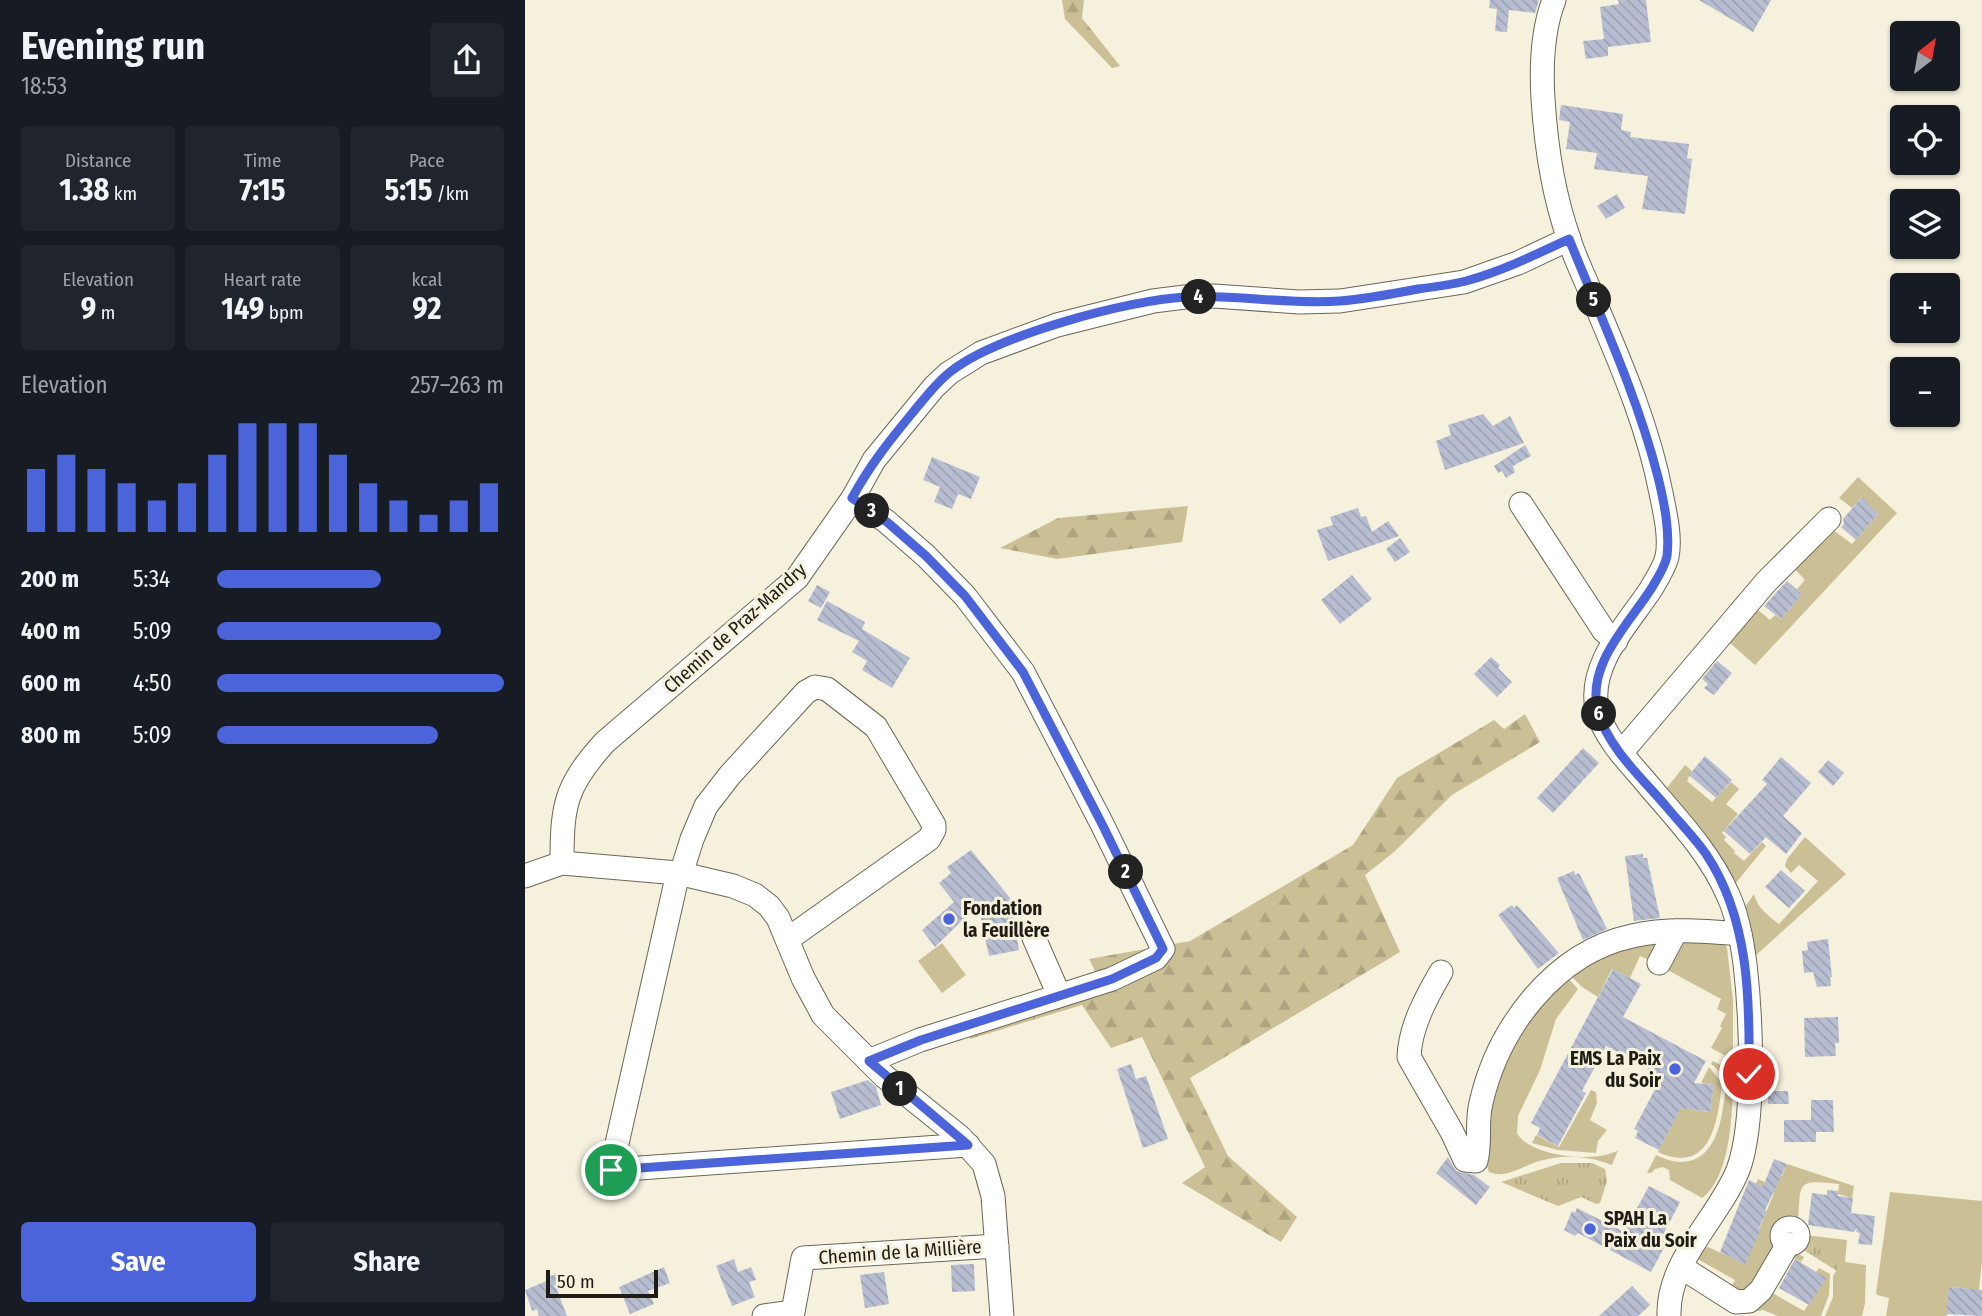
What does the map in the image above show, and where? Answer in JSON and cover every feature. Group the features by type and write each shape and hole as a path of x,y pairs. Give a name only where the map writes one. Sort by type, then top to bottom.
{"street":[{"path":"1554,0 1544,43 1542,78 1544,125 1553,183 1569,239 1643,422 1661,490 1667,529 1667,558 1658,577 1602,665 1595,688 1598,710 1605,731 1705,853 1728,895 1739,934 1748,993 1749,1108 1740,1163 1732,1182 1681,1268 1670,1294 1669,1316"},
{"name":"Chemin de Praz-Mandry","path":"562,863 562,822 567,797 573,783 593,755 797,579 852,498 874,460 934,387 949,373 981,353 1016,339 1107,311 1174,298 1214,296 1299,302 1340,301 1464,282 1518,263 1569,239"},
{"path":"852,498 887,522 926,556 965,596 1023,672 1162,943 1161,954 1112,979 921,1040 869,1061"},
{"path":"1521,504 1604,631 1616,642"},
{"path":"1621,753 1766,582 1829,519"},
{"path":"787,939 888,870 929,839 934,830 934,825 876,727 827,689 815,687 806,692 716,792 698,824 679,874 611,1170 968,1145"},
{"path":"525,876 562,863 679,874 733,886 755,895 769,906 823,1015 869,1061 968,1145 984,1164 989,1174 1002,1316"},
{"path":"1441,972 1415,1027 1409,1046 1409,1057 1465,1160 1476,1161 1480,1145 1480,1105 1490,1070 1505,1037 1534,996 1583,956 1631,936 1695,930 1739,934"},
{"path":"1659,963 1676,931"},
{"path":"1034,937 1059,995"},
{"path":"1681,1268 1736,1302 1749,1301 1761,1290 1787,1244"},
{"name":"Chemin de la Millière","path":"764,1316 793,1312 803,1258 997,1246"}],"green space":[{"path":"1062,0 1084,0 1082,18 1120,66 1112,68 1065,19"},
{"path":"1858,477 1897,513 1755,665 1723,637 1752,605 1770,620 1775,615 1781,619 1802,594 1797,589 1805,580 1790,564 1832,529 1852,544 1878,514 1862,497 1852,508 1839,498"},
{"path":"1188,506 1182,542 1057,559 1000,548 1058,518"},
{"path":"1525,714 1540,742 1452,795 1394,852 1365,875 1400,952 1190,1078 1228,1156 1297,1217 1281,1242 1182,1183 1205,1167 1142,1037 1111,1048 1082,1005 970,1039 966,1020 1098,976 1089,959 1190,941 1353,845 1397,778 1494,720 1504,729"},
{"path":"1685,765 1692,771 1687,781 1712,802 1731,782 1739,789 1726,804 1738,814 1722,833 1734,853 1744,861 1762,842 1766,846 1735,884 1666,789"},
{"path":"1805,837 1846,874 1754,957 1742,911 1754,894 1761,908 1779,924 1818,881 1799,865 1791,873 1785,866 1787,859"},
{"path":"1679,937 1725,944 1727,948 1733,1000 1733,1060 1711,1048 1726,1014 1717,1009 1721,999 1662,967"},
{"path":"1660,941 1651,961 1640,956 1630,978 1612,969 1598,997 1582,987 1568,973 1598,955"},
{"path":"942,943 966,975 942,993 918,961"},
{"path":"1566,976 1578,989 1556,1019 1540,1070 1518,1116 1517,1133 1535,1147 1564,1155 1595,1156 1618,1150 1612,1165 1593,1159 1565,1157 1536,1162 1507,1173 1489,1172 1483,1123 1488,1093 1496,1094 1503,1068 1520,1029"},
{"path":"1713,1061 1733,1072 1731,1121 1720,1174 1702,1198 1670,1180 1669,1170 1663,1167 1647,1173 1656,1155 1671,1161 1684,1162 1704,1154 1711,1145 1720,1121 1726,1086 1723,1076 1711,1064"},
{"path":"1709,1067 1722,1083 1718,1113 1708,1141 1700,1151 1690,1157 1676,1157 1658,1152 1691,1088 1696,1091 1693,1110 1710,1112 1714,1085 1701,1083"},
{"path":"1591,1090 1596,1092 1597,1103 1590,1120 1607,1130 1598,1141 1596,1153 1558,1150 1532,1143 1536,1135 1559,1147"},
{"path":"1561,1163 1592,1163 1605,1169 1607,1181 1600,1203 1596,1204 1581,1197 1558,1206 1501,1182"},
{"path":"1787,1164 1854,1186 1852,1198 1838,1194 1839,1184 1814,1182 1803,1186 1799,1199 1798,1223 1787,1223 1779,1229 1777,1242 1757,1289 1728,1292 1735,1280 1694,1257 1708,1247 1745,1264 1774,1193 1756,1184 1758,1179 1773,1186 1778,1175 1782,1176"},
{"path":"1890,1192 1982,1201 1982,1260 1978,1301 1969,1289 1949,1287 1947,1316 1886,1316 1889,1298 1876,1293"},
{"path":"1805,1235 1847,1240 1845,1262 1866,1265 1862,1316 1825,1316 1833,1297 1833,1276 1842,1262 1813,1244 1810,1254 1799,1247"},
{"path":"1813,1244 1843,1246 1842,1262 1837,1271 1810,1254"},
{"path":"1793,1251 1804,1257 1801,1262 1791,1256 1769,1291 1804,1311 1825,1278 1816,1272 1819,1268 1830,1274 1829,1295 1821,1316 1778,1316 1763,1310 1753,1312 1742,1305"}],"building":[{"path":"1490,0 1539,0 1535,13 1509,10 1507,32 1495,31 1497,9 1489,8"},
{"path":"1618,0 1646,0 1651,42 1608,47 1608,56 1586,59 1583,41 1604,39 1600,7 1619,4"},
{"path":"1699,0 1771,0 1753,32"},
{"path":"1561,105 1623,114 1621,130 1631,132 1630,137 1689,144 1687,158 1692,159 1685,214 1642,209 1648,176 1594,169 1597,153 1566,149 1570,122 1559,120"},
{"path":"1617,194 1625,208 1606,219 1597,206"},
{"path":"1483,414 1493,426 1510,416 1524,443 1445,470 1436,441 1451,435 1448,425"},
{"path":"1525,445 1531,456 1513,466 1515,472 1506,478 1502,471 1498,473 1494,466"},
{"path":"932,457 980,477 971,499 958,494 952,509 934,502 940,487 923,480"},
{"path":"1862,497 1878,514 1856,540 1841,527 1844,524 1843,519"},
{"path":"1358,508 1361,517 1366,516 1372,532 1388,521 1399,536 1328,561 1317,530 1333,525 1330,517"},
{"path":"1400,538 1410,552 1395,562 1386,549"},
{"path":"1352,575 1372,599 1340,624 1321,600"},
{"path":"1787,581 1802,594 1781,619 1764,606"},
{"path":"817,585 830,592 821,608 808,601"},
{"path":"827,601 865,622 862,629 910,658 892,688 862,670 867,661 852,652 859,641 817,620"},
{"path":"1491,657 1512,682 1497,697 1474,674"},
{"path":"1717,661 1732,673 1714,695 1704,688 1708,684 1702,679"},
{"path":"1583,748 1599,763 1553,813 1537,798"},
{"path":"1705,756 1732,780 1716,798 1689,775"},
{"path":"1781,757 1811,783 1783,816 1802,833 1786,854 1766,837 1750,854 1724,831 1767,784 1762,780"},
{"path":"1828,760 1844,773 1833,786 1818,772"},
{"path":"971,850 1010,898 1019,950 989,956 978,905 935,947 922,930 954,902 939,883 951,873 947,867"},
{"path":"1643,854 1643,858 1647,858 1660,918 1634,921 1625,856"},
{"path":"1781,870 1805,891 1789,908 1765,887"},
{"path":"1574,871 1575,875 1579,873 1607,929 1583,940 1557,878"},
{"path":"1512,905 1514,908 1517,905 1559,953 1538,969 1498,915"},
{"path":"1828,939 1831,986 1817,987 1813,972 1804,973 1802,951 1808,950 1807,942"},
{"name":"EMS La Paix du Soir","path":"1613,969 1641,984 1623,1017 1706,1061 1694,1083 1714,1085 1710,1112 1681,1108 1659,1150 1635,1138 1638,1131 1634,1129 1662,1076 1606,1046 1582,1091 1586,1093 1558,1146 1537,1135 1540,1128 1531,1123"},
{"path":"1838,1017 1839,1043 1835,1043 1836,1056 1805,1057 1804,1018"},
{"path":"1131,1064 1136,1079 1146,1076 1168,1139 1143,1148 1117,1069"},
{"path":"868,1080 876,1087 881,1105 840,1119 831,1092"},
{"path":"1768,1091 1788,1091 1789,1104 1768,1104"},
{"path":"1811,1100 1833,1100 1834,1132 1816,1132 1816,1142 1784,1142 1784,1120 1811,1120"},
{"path":"1448,1157 1456,1171 1474,1175 1490,1187 1476,1205 1436,1173"},
{"path":"1774,1159 1787,1164 1765,1210 1767,1211 1759,1228 1761,1229 1745,1265 1720,1252 1749,1180 1763,1187"},
{"name":"SPAH La Paix du Soir","path":"1649,1186 1680,1202 1661,1239 1667,1242 1651,1272 1578,1233 1575,1236 1564,1230 1572,1211 1575,1213 1577,1208 1624,1232"},
{"path":"1827,1190 1838,1191 1838,1196 1853,1198 1851,1213 1875,1216 1872,1245 1858,1244 1860,1233 1856,1232 1857,1228 1854,1232 1808,1225 1812,1193 1827,1195"},
{"path":"734,1259 738,1272 751,1267 756,1280 749,1282 755,1297 732,1306 716,1266"},
{"path":"1795,1259 1826,1278 1809,1305 1779,1288"},
{"path":"974,1264 975,1291 952,1292 951,1265"},
{"path":"664,1267 670,1283 648,1291 654,1304 630,1314 619,1287"},
{"path":"884,1272 889,1304 865,1308 860,1275"},
{"path":"558,1273 564,1287 557,1290 567,1316 539,1316 537,1309 532,1311 525,1290 549,1280 548,1277"},
{"path":"1632,1286 1650,1305 1638,1316 1599,1316"},
{"path":"1949,1287 1982,1290 1982,1316 1946,1314"}],"place":[{"name":"Fondation la Feuillère","path":"949,919"},
{"name":"EMS La Paix du Soir","path":"1675,1069"},
{"name":"SPAH La Paix du Soir","path":"1590,1229"}],"route":[{"path":"611,1170 968,1145 869,1061 921,1040 1112,979 1161,954 1162,943 1023,672 965,596 926,556 887,522 852,498 874,460 934,387 949,373 981,353 1016,339 1107,311 1185,297 1214,296 1299,302 1380,296 1464,282 1518,263 1569,239 1643,422 1661,490 1667,529 1667,558 1658,577 1602,665 1595,688 1598,710 1605,731 1705,853 1728,895 1739,934 1748,993 1749,1074"}]}
